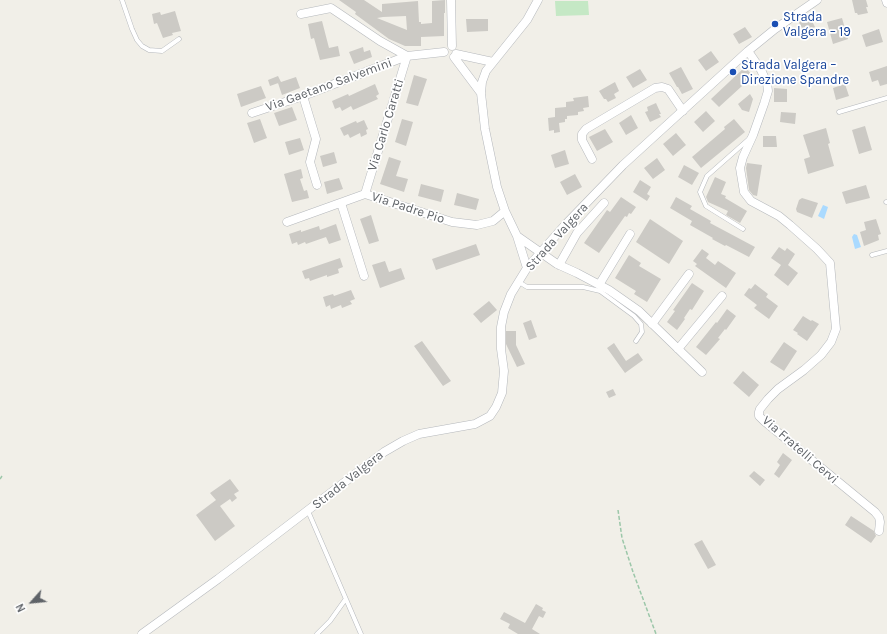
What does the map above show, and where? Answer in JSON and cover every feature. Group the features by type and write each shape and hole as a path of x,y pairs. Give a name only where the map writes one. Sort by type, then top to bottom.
{"street":[{"path":"451,0 454,52 481,93"},
{"path":"527,268 517,236 505,211 497,187 485,129 481,93 482,82 486,71 526,20 538,0"},
{"name":"Strada Valgera","path":"142,634 218,579 384,452 419,434 475,424 490,416 502,393 504,371 501,349 501,327 504,312 511,294 527,268 623,165 748,51 775,29 817,0"},
{"path":"301,14 331,8 380,41 407,56"},
{"name":"Via Fratelli Cervi","path":"748,51 761,70 767,83 768,91 740,168 744,192 751,201 779,216 790,225 830,263 836,329 832,342 821,355 804,370 778,389 760,409 759,416 769,426 874,512 879,517 879,531"},
{"name":"Via Gaetano Salvemini","path":"252,113 303,96 407,56 444,52 447,57 450,58 454,52"},
{"path":"454,52 493,62"},
{"name":"Via Carlo Caratti","path":"365,194 407,56"},
{"path":"592,159 582,140 582,134 586,129 655,88 662,87 668,89 683,111"},
{"path":"303,96 316,139 310,162 317,185"},
{"name":"Via Padre Pio","path":"287,222 365,194 452,222 477,225 493,221 505,211"},
{"path":"341,203 364,276"},
{"path":"559,265 577,233 604,203"},
{"path":"599,285 630,234"},
{"path":"517,236 559,265 599,285 639,311 702,372"},
{"path":"652,324 689,274"},
{"path":"678,349 722,296"}],"lane":[{"path":"122,0 132,29 137,40 142,46 149,50 162,51 179,39"},
{"path":"839,112 887,98"},
{"path":"743,229 706,206 700,192 707,176 753,135"},
{"path":"872,255 887,251"},
{"path":"519,282 527,287 583,287 600,291 634,316 641,324 642,332 636,341"},
{"path":"308,511 345,600 354,615 361,634"},
{"path":"317,634 330,621 345,600"}],"path":[{"path":"618,510 622,538 632,572 656,634"}],"green space":[{"path":"555,1 588,1 589,15 556,16"}],"water":[{"path":"823,205 828,207 824,219 818,216"},
{"path":"854,234 857,235 861,247 855,249 852,237"}],"building":[{"path":"339,0 364,0 382,12 382,4 418,1 419,22 421,22 421,24 432,23 432,1 445,0 444,36 421,37 421,46 405,46 389,39 355,14 356,12","holes":["406,16 407,30 377,18"]},
{"path":"852,0 866,0 868,13 858,15 855,13"},
{"path":"175,11 181,31 172,33 173,35 163,38 157,23 154,24 152,14 160,12 161,15"},
{"path":"809,15 815,27 805,33 798,21"},
{"path":"842,18 848,39 833,44 827,22"},
{"path":"466,19 488,19 488,31 467,32"},
{"path":"322,21 329,48 338,46 340,56 320,60 314,38 311,39 308,24"},
{"path":"745,27 752,37 739,44 733,34"},
{"path":"879,29 883,42 866,47 862,35"},
{"path":"363,47 364,52 370,50 372,57 354,64 349,52"},
{"path":"711,51 719,62 706,71 698,60"},
{"path":"887,66 887,84 880,86 878,80 872,82 869,72"},
{"path":"681,67 693,89 682,94 669,73"},
{"path":"745,67 753,76 719,107 711,99"},
{"path":"640,69 647,80 633,88 626,77"},
{"path":"414,75 427,79 418,106 406,103"},
{"path":"278,76 281,82 270,86 268,80"},
{"path":"296,77 300,88 282,95 278,83"},
{"path":"615,82 619,91 614,94 616,98 608,102 599,91"},
{"path":"375,84 379,94 376,96 378,99 353,110 351,106 342,111 340,107 335,109 332,101 348,94 349,96"},
{"path":"845,84 849,96 836,100 833,88"},
{"path":"261,86 266,98 241,107 237,94"},
{"path":"774,88 787,89 787,102 774,102"},
{"path":"750,94 753,99 749,112 742,110 738,104"},
{"path":"588,96 589,107 583,108 584,111 578,112 578,115 567,116 565,122 559,123 560,132 554,133 554,130 549,131 548,118 555,117 555,108 566,107 566,102 574,101 573,98"},
{"path":"656,103 661,117 650,122 645,112 648,111 647,107"},
{"path":"292,107 297,120 279,126 274,113"},
{"path":"706,111 715,121 703,132 694,122"},
{"path":"781,112 796,113 795,124 780,122"},
{"path":"631,115 638,128 626,135 619,123"},
{"path":"260,119 267,138 254,143 247,123"},
{"path":"402,119 413,122 406,146 395,142"},
{"path":"734,119 745,132 701,168 692,157 725,129 724,127"},
{"path":"364,120 368,129 366,130 367,134 361,137 360,133 350,138 348,134 344,136 340,128 356,121 357,123"},
{"path":"865,126 872,150 859,154 852,130"},
{"path":"826,128 830,143 828,144 834,166 808,174 804,159 810,157 803,135"},
{"path":"605,129 613,142 597,151 589,137"},
{"path":"676,133 686,145 673,156 663,144"},
{"path":"763,136 776,136 777,147 763,147"},
{"path":"300,138 304,150 289,155 285,142"},
{"path":"565,150 569,164 555,168 551,155"},
{"path":"334,152 337,163 323,167 320,156"},
{"path":"389,157 401,161 396,176 408,179 404,192 380,184"},
{"path":"657,158 665,170 653,179 644,168"},
{"path":"747,163 762,165 757,196 753,195 749,190 746,168"},
{"path":"684,165 699,173 692,185 678,177"},
{"path":"301,169 303,178 300,179 304,191 307,190 309,198 292,202 284,174"},
{"path":"575,174 582,187 567,195 560,182"},
{"path":"715,177 726,182 721,194 747,211 740,223 726,215 728,211 708,202 706,197"},
{"path":"339,178 343,189 327,194 324,182"},
{"path":"640,180 651,187 647,194 650,196 647,201 633,192"},
{"path":"421,184 444,190 441,202 418,196"},
{"path":"866,185 870,198 846,204 842,192"},
{"path":"457,193 479,199 476,210 454,205"},
{"path":"621,197 636,207 631,214 629,213 627,217 625,216 599,253 584,243 607,210 610,212"},
{"path":"676,197 692,206 690,209 711,221 710,223 755,247 749,257 712,239 713,238 690,225 692,221 670,208"},
{"path":"802,198 818,203 812,218 797,212 796,209 799,200"},
{"path":"371,215 379,241 369,244 360,219"},
{"path":"650,219 683,241 669,264 636,242"},
{"path":"876,219 881,234 878,235 879,240 864,246 860,232 866,230 864,222"},
{"path":"336,224 341,240 329,244 326,237 306,244 305,242 298,245 297,242 292,244 289,234 319,226 320,230"},
{"path":"476,244 480,255 436,270 432,259"},
{"path":"779,247 785,251 787,248 795,254 788,265 798,273 788,286 774,275 781,265 771,258"},
{"path":"702,249 709,254 706,258 715,265 718,261 736,273 726,288 695,266 697,264 693,261"},
{"path":"629,255 641,263 639,266 661,279 647,302 634,294 636,291 615,278"},
{"path":"340,258 343,267 338,269 339,273 327,277 327,275 310,281 309,278 305,279 302,271"},
{"path":"385,261 389,272 401,268 405,279 380,288 372,265"},
{"path":"692,283 704,291 692,310 690,309 677,330 667,322 675,311 673,310"},
{"path":"755,284 768,294 766,297 778,306 769,319 754,308 757,305 744,295 749,288 751,289"},
{"path":"351,290 355,299 350,301 352,304 342,308 341,305 331,309 330,305 326,307 323,297 333,294 334,296"},
{"path":"489,301 497,310 481,323 473,314"},
{"path":"727,309 736,316 718,338 720,339 706,355 696,347"},
{"path":"803,316 819,324 807,341 793,330"},
{"path":"531,320 537,337 529,340 523,323"},
{"path":"506,331 516,331 516,345 525,364 517,367 506,344"},
{"path":"422,341 451,381 443,386 414,346"},
{"path":"784,342 797,351 784,371 770,362"},
{"path":"614,343 626,361 638,353 643,360 625,373 607,348"},
{"path":"743,371 759,385 749,397 733,383"},
{"path":"613,389 616,395 609,398 606,392"},
{"path":"783,453 792,460 779,478 774,474 780,465 777,462"},
{"path":"754,471 765,480 760,486 749,476"},
{"path":"230,479 239,491 234,494 237,498 232,502 230,499 220,506 235,526 215,541 196,515 216,500 210,493"},
{"path":"851,516 874,531 876,536 871,543 845,525"},
{"path":"702,540 716,565 708,569 694,544"},
{"path":"536,604 543,608 542,610 546,612 543,618 539,616 532,629 540,634 518,634 508,628 510,624 500,619 504,612 525,623"}],"place":[{"name":"Strada Valgera – 19","path":"775,24"},
{"name":"Strada Valgera – Direzione Spandre","path":"733,72"}]}
